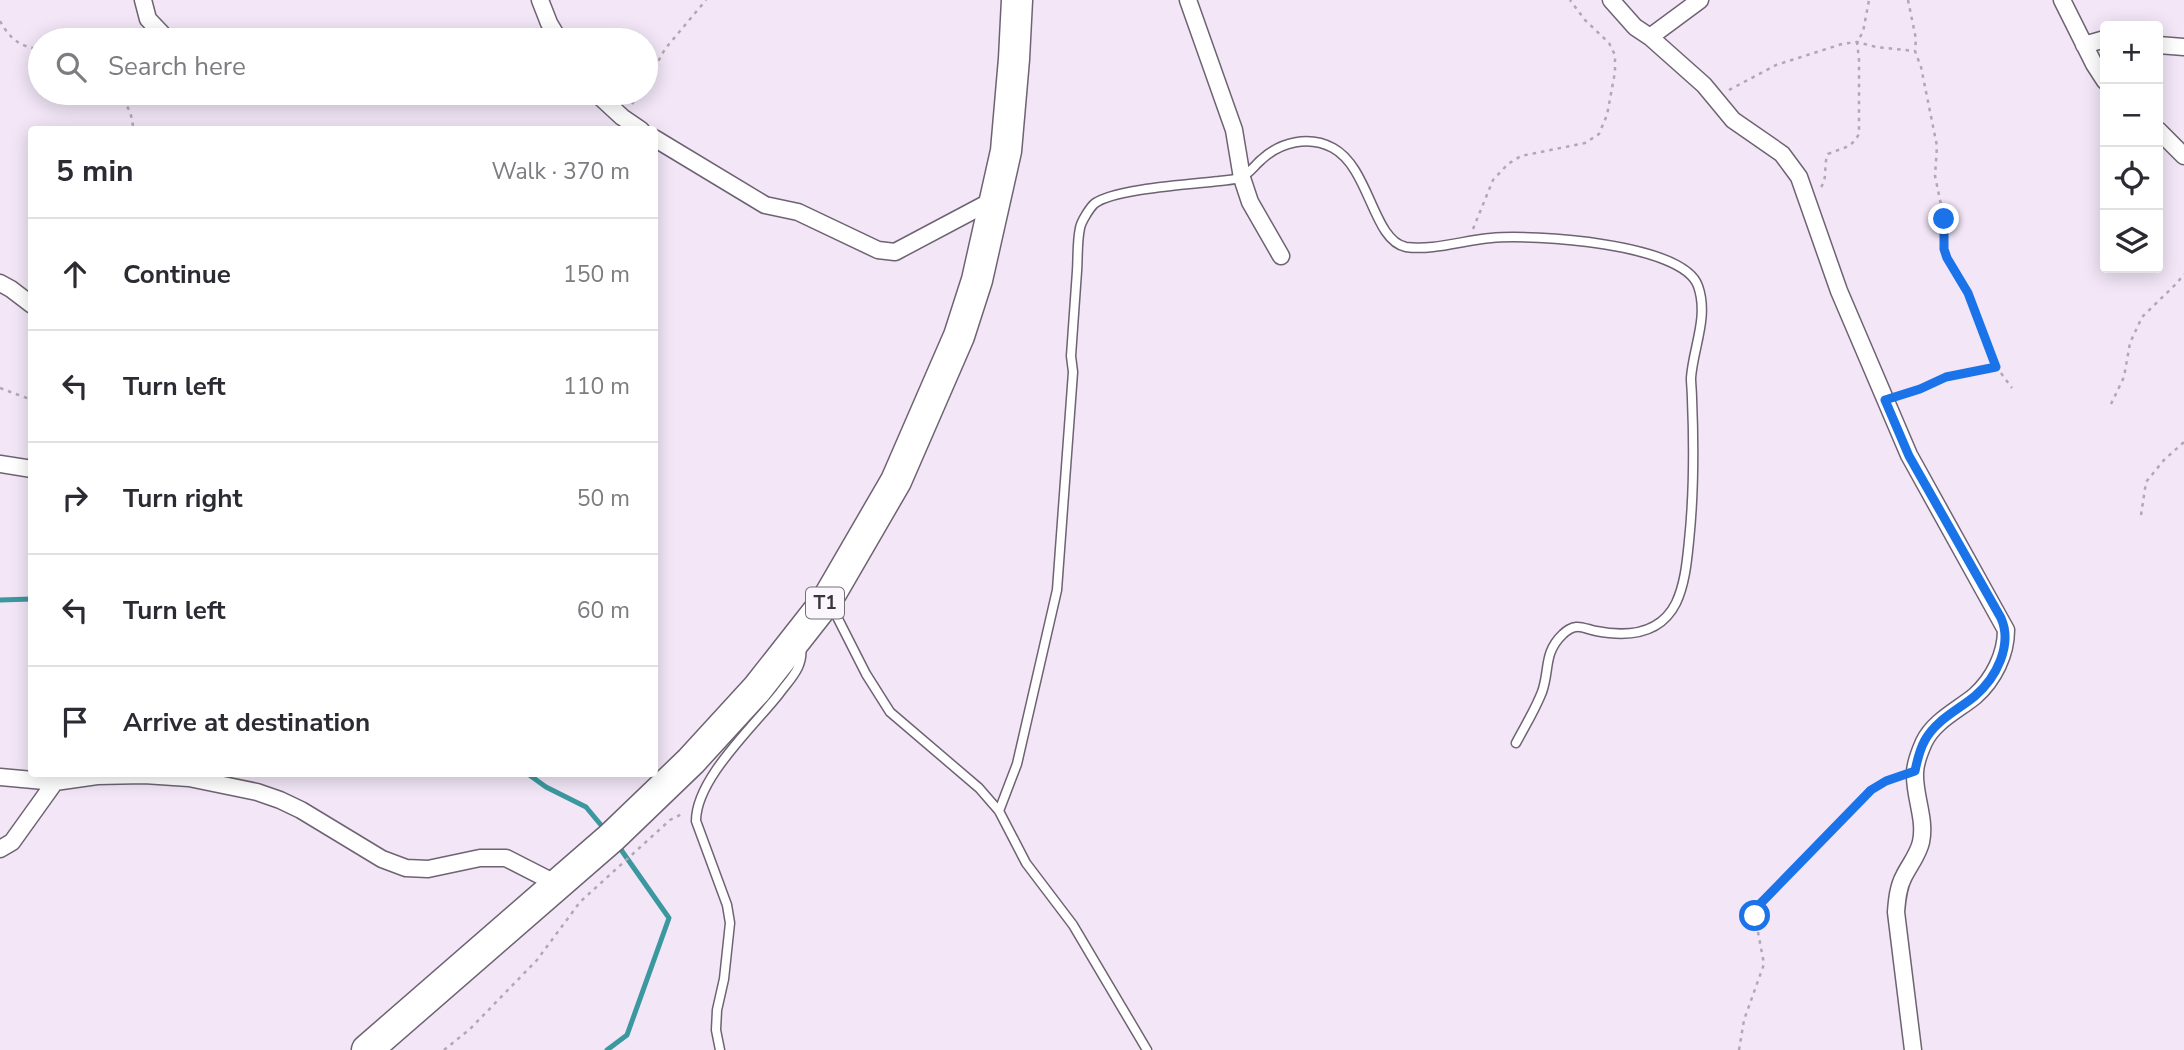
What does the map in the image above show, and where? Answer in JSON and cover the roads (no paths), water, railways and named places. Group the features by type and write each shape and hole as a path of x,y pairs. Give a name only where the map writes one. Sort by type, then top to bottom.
{"highway":[{"name":"T1","path":"367,1050 612,837 691,761 757,689 827,600 896,481 959,336 977,280 1006,151 1017,0"}],"street":[{"path":"143,0 148,19 157,28"},
{"path":"540,0 552,28"},
{"path":"1188,0 1234,130 1242,178 1250,202 1281,256"},
{"path":"1611,0 1635,27 1704,85 1733,120 1788,160 1799,177 1839,291 1909,456 2006,630 2006,643 1997,668 1976,695 1951,712 1926,738 1915,771 1923,823 1921,842 1916,857 1903,877 1897,896 1896,912 1913,1050"},
{"path":"1650,37 1700,0"},
{"path":"2062,0 2100,73"},
{"path":"2084,45 2100,40"},
{"path":"2163,45 2184,47"},
{"path":"609,105 635,126"},
{"path":"2163,135 2184,156"},
{"path":"658,140 765,205 798,212 878,250 895,252 995,199"},
{"path":"0,283 28,302"},
{"path":"0,464 28,468"},
{"path":"0,777 54,782 90,777"},
{"path":"174,777 257,792 301,810 382,859 406,867 428,869 480,858 506,858 557,884"},
{"path":"0,849 12,842 54,782"}],"lane":[{"path":"999,811 1017,764 1056,590 1073,372 1071,356 1080,225 1095,203 1124,192 1242,178 1272,150 1299,141 1320,142 1348,158 1358,173 1383,228 1392,240 1404,247 1524,236 1602,244 1668,261 1683,268 1698,283 1701,302 1700,332 1691,376 1694,437 1692,513 1685,571 1675,604 1660,622 1643,632 1606,633 1578,626 1561,636 1548,658 1540,697 1516,743"},
{"path":"827,600 838,616 866,674 890,712 979,788 999,811 1026,863 1079,934 1147,1050"},
{"path":"720,1050 716,1030 717,1010 724,979 730,923 727,905 696,821 696,807 722,762 797,673 802,652 800,637"}],"waterway":[{"path":"0,600 28,599"},
{"path":"532,777 586,807 606,831"},
{"path":"607,1050 627,1035 669,918 617,844"}]}
